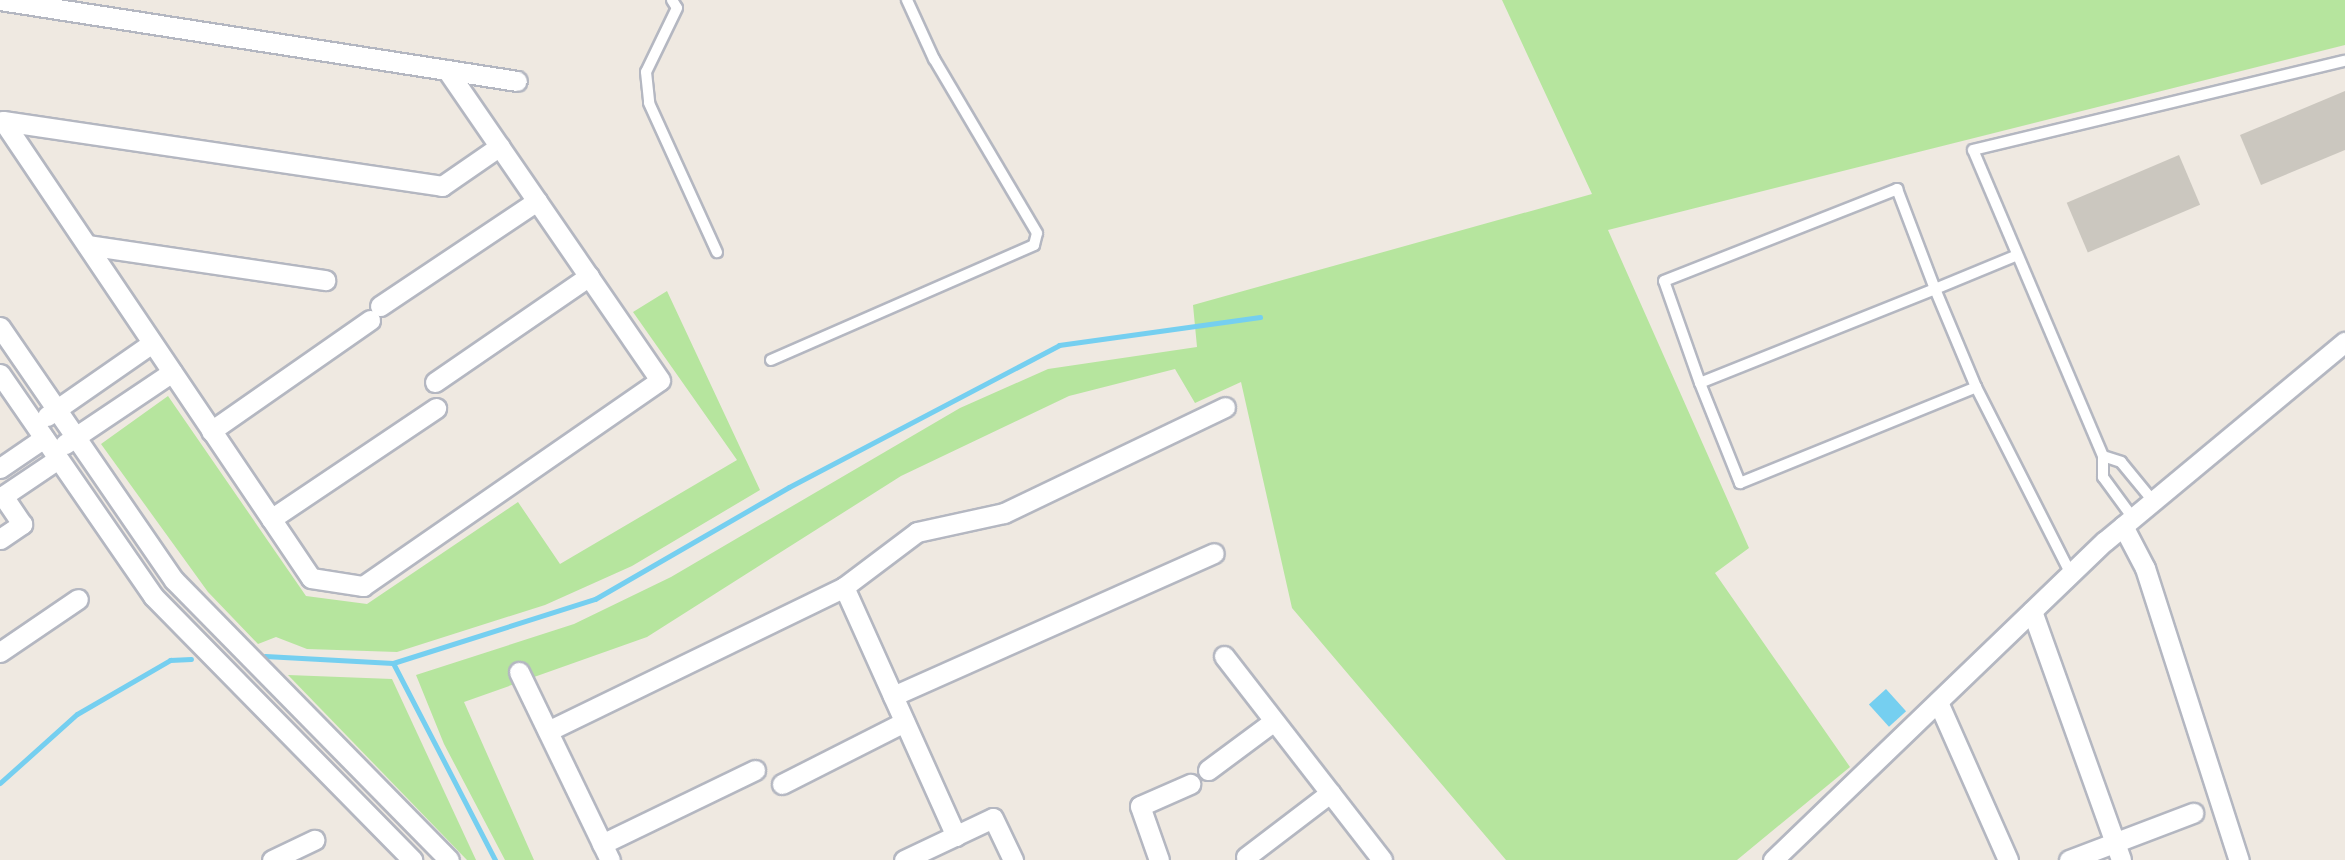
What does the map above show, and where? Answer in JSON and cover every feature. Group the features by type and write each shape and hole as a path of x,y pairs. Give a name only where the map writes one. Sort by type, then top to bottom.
{"street":[{"path":"0,1 517,81"},
{"path":"447,70 500,146 660,380 363,586 311,578 3,121 442,186 500,146"},
{"path":"211,431 537,201"},
{"path":"87,245 325,280"},
{"path":"435,382 589,276"},
{"path":"0,327 174,580 202,612 450,860"},
{"path":"1773,860 2128,522 2345,342"},
{"path":"0,539 22,524 2,494 48,444 57,410 152,343"},
{"path":"0,468 48,444 75,437 172,372"},
{"path":"0,374 153,596 182,630 412,860"},
{"path":"548,731 844,587 917,532 1004,513 1225,407"},
{"path":"271,519 436,408"},
{"path":"2128,522 2239,860"},
{"path":"893,696 1214,553"},
{"path":"844,587 956,836"},
{"path":"0,653 78,599"},
{"path":"2032,611 2118,851"},
{"path":"1224,656 1382,860"},
{"path":"519,673 606,852 755,770"},
{"path":"1938,702 2008,860"},
{"path":"1208,770 1274,721"},
{"path":"782,784 904,722"},
{"path":"1159,860 1140,806 1190,783"},
{"path":"1246,857 1330,793"},
{"path":"2068,860 2118,851 2193,813"},
{"path":"904,860 993,818 1013,860"},
{"path":"272,860 314,840"}],"lane":[{"path":"672,0 677,8 646,72 649,103 717,252"},
{"path":"771,360 1034,245 1037,233 934,59 907,0"},
{"path":"2128,522 2103,477 2103,456 2015,256 1973,150 2345,61"},
{"path":"1976,387 1740,483 1700,383 1664,281 1897,189 1976,387 2071,574"},
{"path":"1700,383 2015,256"},
{"path":"2103,456 2121,463 2153,501"}],"green space":[{"path":"1502,0 2345,0 2345,45 1608,230 1749,548 1715,573 1850,767 1737,860 1506,860 1292,608 1241,382 1195,403 1175,369 1069,396 901,476 647,637 464,702 534,860 505,860 444,744 416,675 574,624 671,577 960,408 1048,369 1197,347 1193,305 1592,194"},
{"path":"667,291 760,490 632,566 545,605 397,652 307,649 276,637 258,644 208,592 101,444 168,396 306,596 367,604 518,502 560,564 737,460 633,312"},
{"path":"288,675 392,679 476,860 467,860"}],"water":[{"path":"1886,689 1906,711 1889,727 1869,704"}],"building":[{"path":"2345,91 2345,150 2261,185 2240,135"},
{"path":"2179,155 2200,205 2088,252 2067,203"}],"waterway":[{"path":"393,663 595,599 789,487 1059,345 1260,317"},
{"path":"265,656 393,663 495,860"},
{"path":"0,783 77,714 170,660 191,659"}]}
